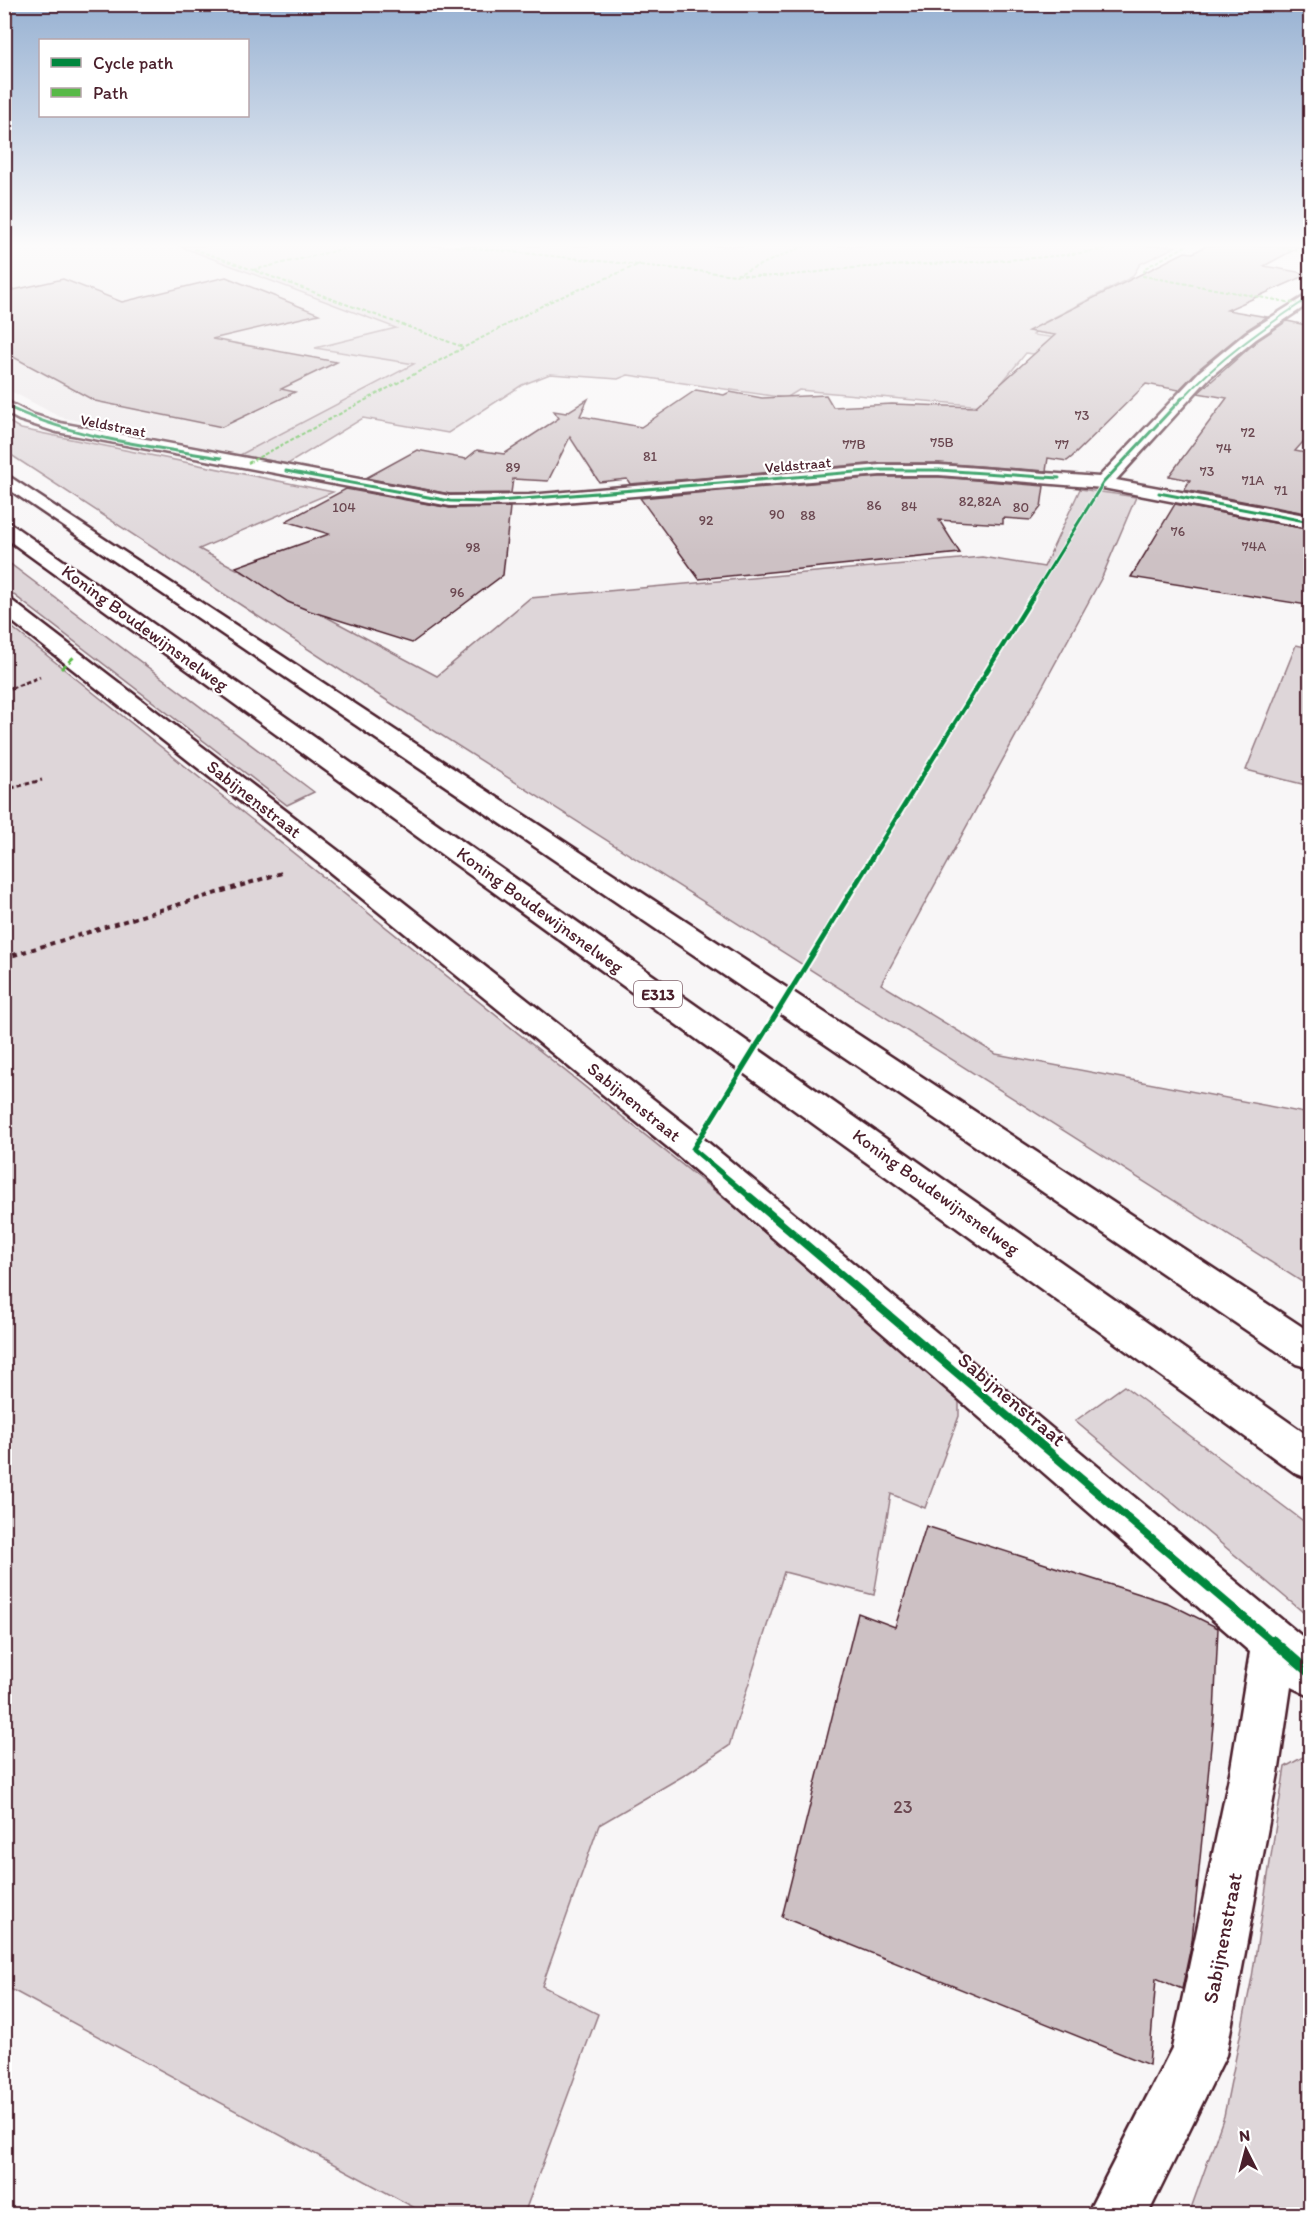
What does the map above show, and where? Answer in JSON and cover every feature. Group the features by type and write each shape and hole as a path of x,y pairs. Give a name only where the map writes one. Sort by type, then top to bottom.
{"main road":[{"path":"1103,483 1205,374 1235,350"},
{"name":"Veldstraat","path":"4,405 25,417 57,427 450,501 529,500 909,469 1103,483 1311,522"},
{"path":"4,478 1311,1352"},
{"name":"Koning Boudewijnsnelweg","path":"4,528 1311,1460"},
{"name":"Sabijnenstraat","path":"4,604 331,859 693,1149 1292,1658 1255,1768 1198,2055 1117,2214"}],"path":[{"path":"4,790 42,780"},
{"path":"4,958 331,859"}],"shaded area":[{"path":"5,350 321,350 415,364 240,455 60,417 5,388"},
{"path":"325,350 1082,350 1080,360 1026,353 983,406 799,390 786,398 628,375 618,379 550,374 522,385 448,433 363,418 288,464 240,455 414,364"},
{"path":"4,419 21,429 333,492 199,549 437,676 530,598 982,557 1044,567 1080,489 1136,497 1102,577 881,984 996,1054 1310,1114 1310,1287 400,709 5,451"},
{"path":"4,560 314,792 287,805 5,588"},
{"path":"4,621 922,1357 959,1393 959,1416 925,1508 891,1494 874,1595 784,1572 729,1746 599,1825 542,1986 598,2014 524,2214 426,2214 5,1986"},
{"path":"1296,645 1310,648 1310,786 1246,770"},
{"path":"1124,1386 1310,1526 1310,1618 1075,1421"},
{"path":"1310,1753 1310,2214 1189,2214 1224,2116 1252,1977 1285,1767"}],"building":[{"path":"4,350 269,350 337,362 281,389 295,392 222,427 95,401 4,352"},
{"path":"1039,350 1223,350 1179,390 1146,384 1067,461 1048,458 1046,471 939,463 880,463 630,484 627,479 599,482 570,437 548,481 513,479 511,493 450,494 366,478 417,450 466,459 477,450 504,454 559,418 554,411 566,413 588,399 580,416 641,427 696,390 724,395 730,392 762,398 826,395 833,407 892,404 975,407"},
{"path":"1247,350 1311,350 1311,433 1295,451 1311,454 1311,514 1184,490 1190,480 1169,476 1227,398 1198,393"},
{"path":"880,477 939,477 1044,486 1041,507 1031,520 1003,518 1003,524 939,520 960,553 699,579 640,498"},
{"path":"346,489 450,508 510,507 503,575 412,643 288,602 236,567 329,534 286,521"},
{"path":"1175,504 1311,530 1307,605 1131,577"},
{"path":"926,1526 1168,1603 1218,1628 1214,1715 1192,1941 1182,1989 1156,1978 1149,2065 782,1917 858,1613 895,1627"}],"marked path":[{"path":"248,463 460,350"},
{"path":"61,669 74,657"}],"cycle path":[{"path":"1235,350 1205,374 1103,483 693,1149 1310,1673"},
{"path":"4,405 53,426 81,433 221,458"},
{"path":"286,471 450,501 487,502 880,470 939,470 1059,478"},
{"path":"1159,493 1310,522"}]}
